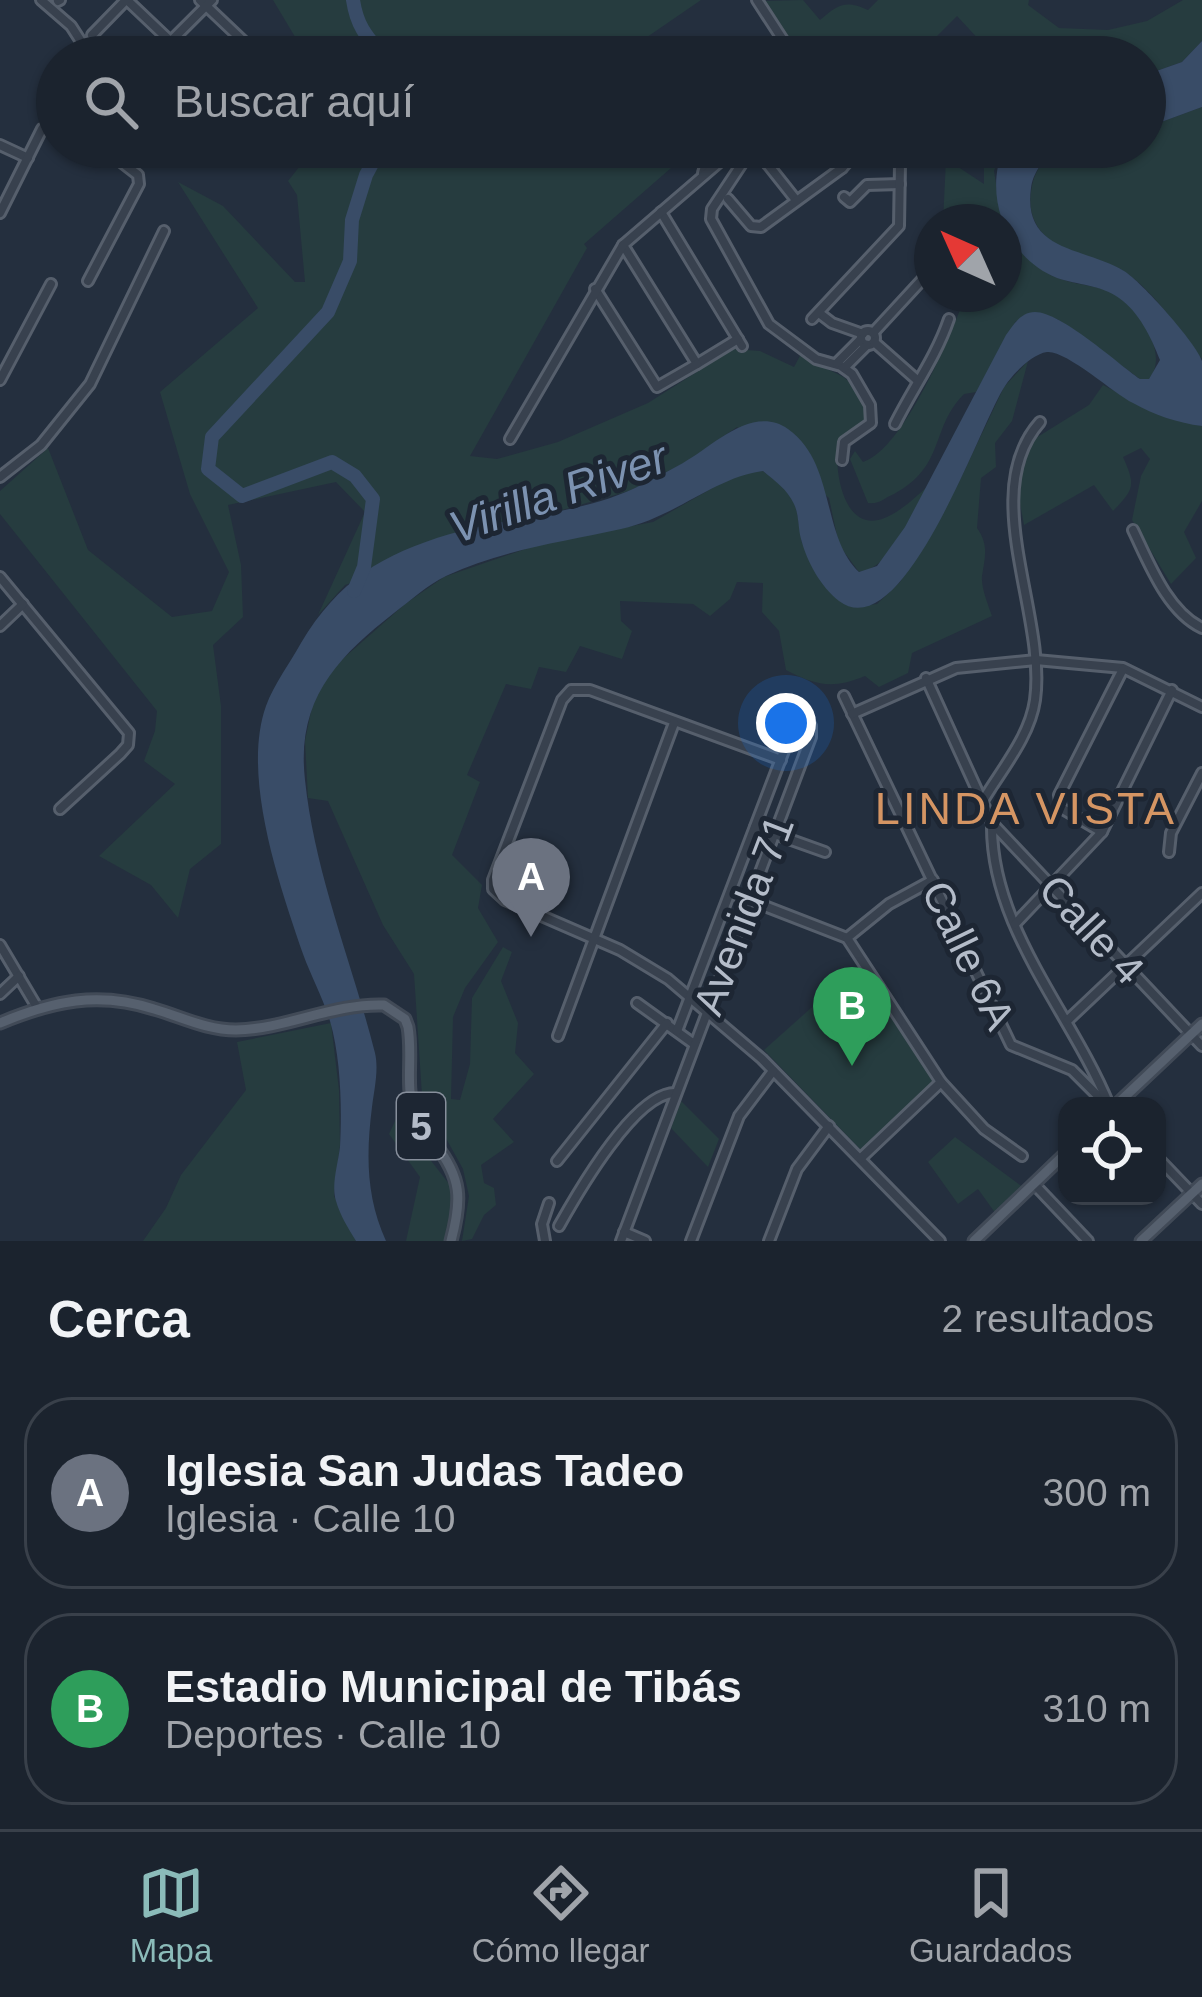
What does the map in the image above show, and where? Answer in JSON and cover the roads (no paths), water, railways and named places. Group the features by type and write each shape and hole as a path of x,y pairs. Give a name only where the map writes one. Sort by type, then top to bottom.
{"main road":[{"name":"5","path":"0,1023 72,999 99,997 209,1028 262,1028 384,1005 397,1012 408,1027 412,1107 418,1122 449,1162 460,1187 451,1241"},
{"path":"1121,1097 1202,1024"},
{"path":"974,1241 1058,1161"},
{"path":"1141,1241 1202,1184"}],"street":[{"path":"41,0 78,36"},
{"path":"92,35 127,0 166,36"},
{"path":"757,0 780,36"},
{"path":"175,36 206,2 239,36"},
{"path":"0,213 36,142"},
{"path":"0,145 28,158"},
{"path":"88,281 139,184 128,168"},
{"path":"702,174 707,168"},
{"path":"510,439 623,244 710,168"},
{"path":"740,168 712,209 711,219 769,324 816,359 840,366 862,386 872,416 866,430 844,442 842,460"},
{"path":"771,168 796,200"},
{"path":"728,199 758,228 842,168"},
{"path":"900,168 898,226 816,316 868,339 917,380"},
{"path":"844,197 850,202 867,185 900,184"},
{"path":"595,289 657,387 740,343 661,212"},
{"path":"0,477 40,445 90,384 164,231"},
{"path":"623,244 697,364"},
{"path":"0,380 51,284"},
{"path":"840,366 914,288"},
{"path":"895,424 939,348 949,319"},
{"path":"983,800 1027,727 1035,703 1036,660 1010,494 1030,433 1040,422"},
{"path":"1133,530 1165,590 1187,619 1202,628"},
{"path":"0,577 129,733 128,745 120,754 60,809"},
{"path":"0,626 23,604"},
{"path":"852,714 956,668 1036,660 1123,668 1202,707"},
{"path":"1102,832 1060,808 1059,795 1123,668"},
{"name":"Calle 4","path":"926,678 992,823 1202,1046"},
{"path":"781,760 590,690 572,690 562,700 493,880 494,889 505,900 644,963 691,998 773,1070 940,1241"},
{"path":"1015,924 1102,832 1172,690"},
{"name":"Calle 6A","path":"844,696 1011,1045 1072,1070 1101,1097"},
{"name":"Avenida 71","path":"622,1237 811,737 803,711 676,1030"},
{"path":"558,1036 674,723"},
{"path":"1169,852 1170,836 1202,773"},
{"path":"992,823 992,861 1015,924 1107,1097"},
{"path":"755,827 825,853"},
{"path":"847,938 889,904 933,880"},
{"path":"731,893 847,938 941,1082 985,1129 1022,1156"},
{"path":"1068,1020 1202,893"},
{"path":"0,945 38,1009"},
{"path":"0,994 19,976"},
{"path":"637,1003 694,1044"},
{"path":"557,1162 667,1023"},
{"path":"691,1241 739,1116 773,1070"},
{"path":"1090,1087 1099,1079"},
{"path":"861,1158 941,1082"},
{"path":"559,1226 608,1150 660,1094 676,1093"},
{"path":"769,1241 797,1169 829,1126"},
{"path":"1166,1167 1202,1204"},
{"path":"1034,1184 1088,1241"},
{"path":"545,1241 542,1224 548,1203"},
{"path":"622,1237 645,1241"}],"water":[{"path":"1202,41 1202,107 1166,120 1166,68 1182,62"},
{"path":"998,168 1039,168 1031,188 1036,225 1060,245 1124,271 1198,353 1202,426 1141,407 1066,358 1047,352 1029,360 1005,386 914,564 889,593 864,607 839,601 821,581 804,548 794,504 763,471 728,481 641,523 510,553 446,576 373,630 324,684 307,727 305,780 317,850 376,1060 369,1176 386,1241 356,1241 335,1195 341,1116 334,1036 284,897 261,798 259,734 282,674 330,603 383,561 450,534 613,497 677,466 733,431 760,422 788,429 803,443 822,480 847,557 859,572 877,566 905,527 1018,320 1035,312 1059,320 1140,379 1149,379 1160,360 1144,326 1126,304 1105,290 1057,278 1024,255 1022,204 998,204"}],"waterway":[{"path":"353,0 367,36"},
{"path":"354,591 364,567 373,499 355,476 332,462 242,496 208,469 212,437 328,312 350,261 352,220 370,168"}],"place":[{"name":"Iglesia San Judas Tadeo","path":"531,937"},
{"name":"Estadio Municipal de Tibás","path":"852,1066"}],"district":[{"name":"LINDA VISTA","path":"1026,808"}],"water label":[{"name":"Virilla River","path":"558,492"}]}
